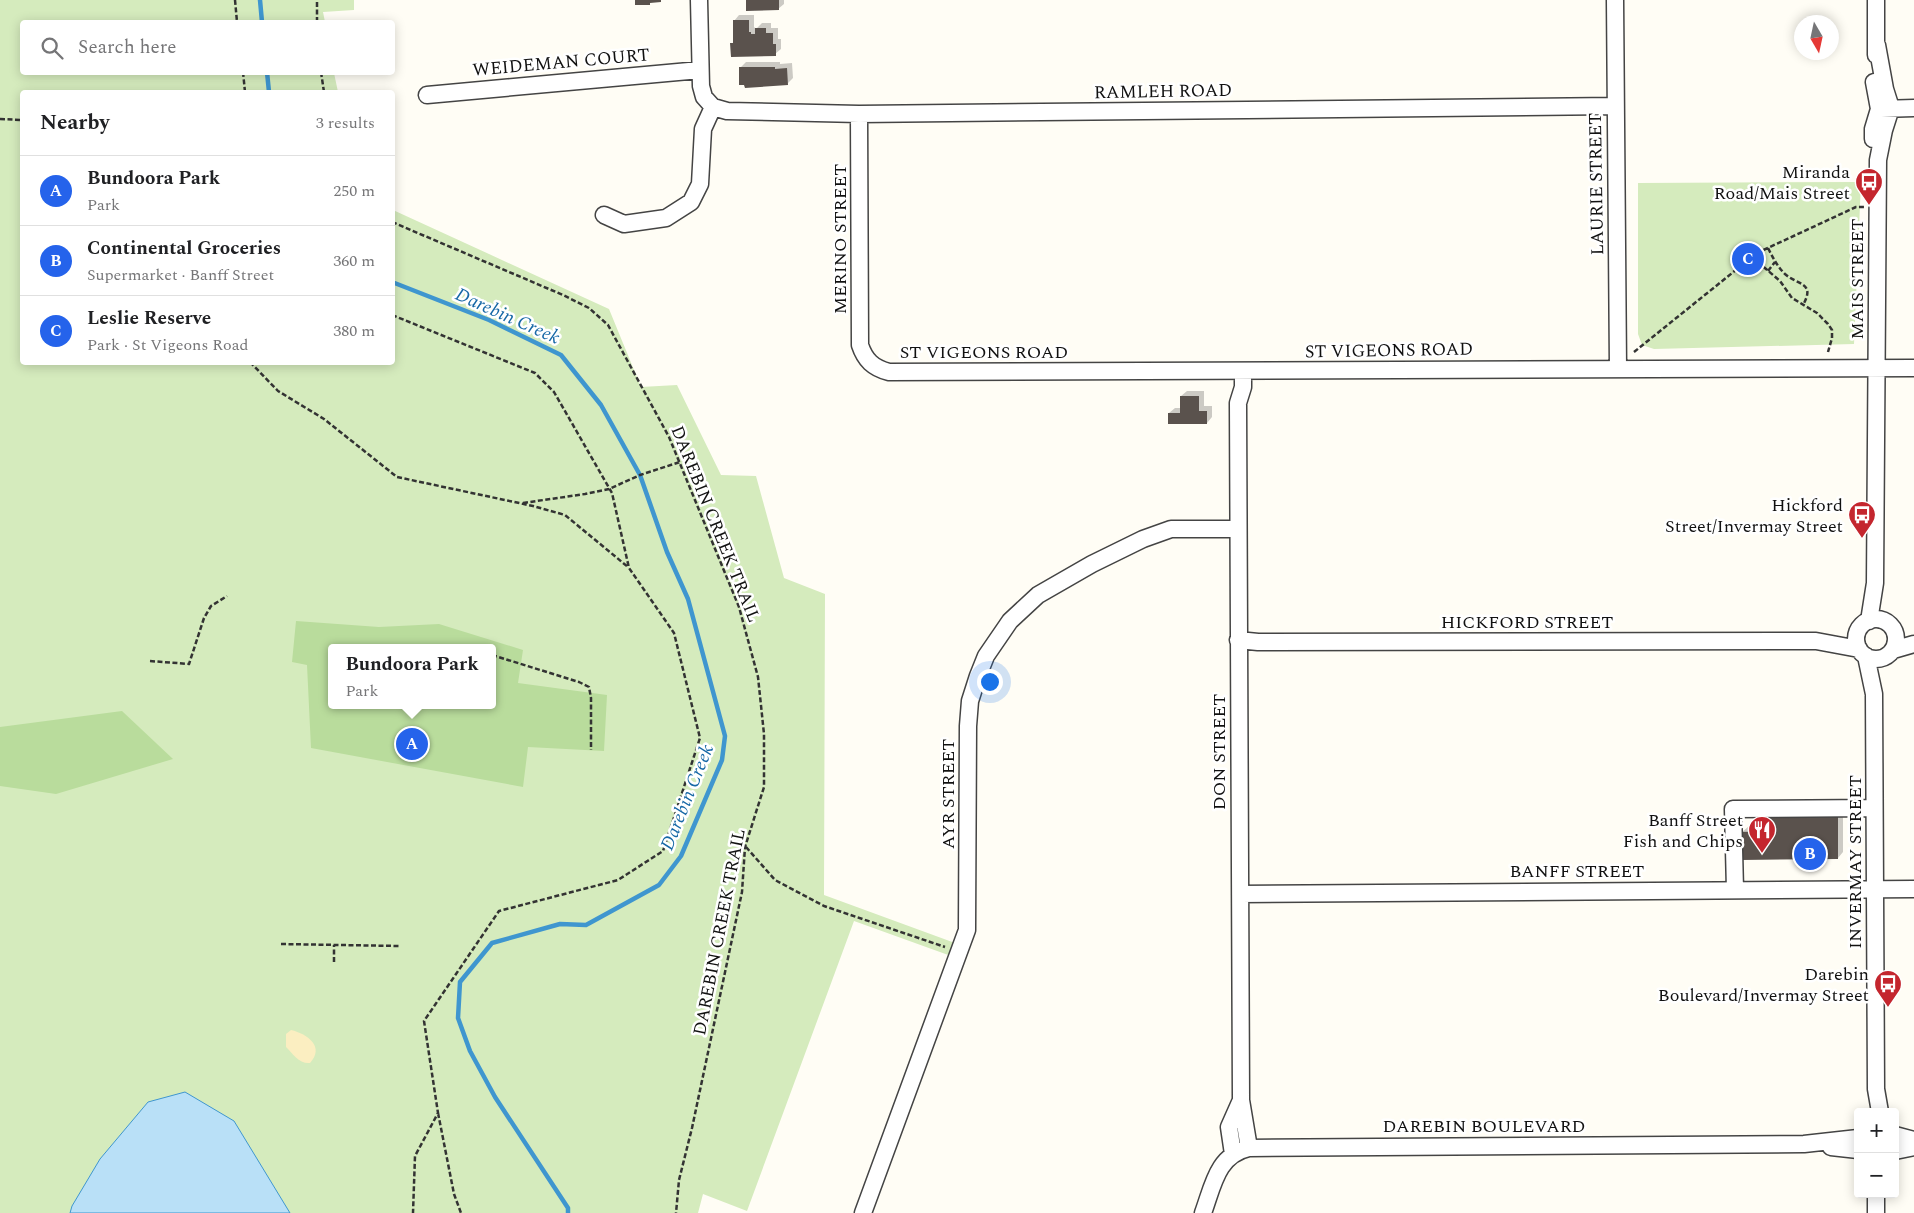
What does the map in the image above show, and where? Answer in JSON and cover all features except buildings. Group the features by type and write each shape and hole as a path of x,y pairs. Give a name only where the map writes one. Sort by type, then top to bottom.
{"street":[{"path":"604,215 624,224 666,218 691,202 700,184 703,129 713,107 704,97 701,86 700,0"},
{"name":"LAURIE STREET","path":"1615,0 1618,368"},
{"path":"1876,0 1877,46 1885,89 1885,109 1914,108"},
{"name":"WEIDEMAN COURT","path":"427,95 700,70"},
{"name":"RAMLEH ROAD","path":"713,107 727,111 859,114 1615,106"},
{"name":"MAIS STREET","path":"1877,368 1878,160 1884,130 1885,109"},
{"name":"MERINO STREET","path":"859,114 860,344 868,361"},
{"name":"ST VIGEONS ROAD","path":"868,361 878,369 889,372 1914,368"},
{"path":"1877,368 1875,583 1864,626 1856,643 1862,652 1878,659 1914,644"},
{"name":"DON STREET","path":"1237,372 1232,387 1238,403 1240,1100 1229,1127 1241,1151"},
{"name":"AYR STREET","path":"863,1213 968,930 968,726 970,701 986,656 1010,621 1038,594 1092,564 1143,539 1172,528 1238,529"},
{"path":"1875,583 1896,644 1888,654"},
{"path":"1864,626 1879,620 1891,627 1914,635"},
{"name":"HICKFORD STREET","path":"1816,641 1864,626"},
{"name":"HICKFORD STREET","path":"1238,640 1258,642 1816,641 1862,652"},
{"name":"INVERMAY STREET","path":"1862,652 1874,694 1876,1089 1879,1108"},
{"name":"INVERMAY STREET","path":"1874,694 1888,654"},
{"path":"1735,890 1733,809 1874,808"},
{"name":"BANFF STREET","path":"1240,894 1914,889"},
{"name":"INVERMAY STREET","path":"1872,1108 1876,1089"},
{"path":"1899,1136 1914,1140"},
{"name":"DAREBIN BOULEVARD","path":"1241,1151 1804,1144 1854,1138"},
{"name":"DAREBIN BOULEVARD","path":"1804,1144 1854,1150"},
{"path":"1899,1150 1914,1147"},
{"path":"1203,1213 1218,1173 1227,1159 1241,1151"},
{"path":"1876,1198 1876,1213"}],"path":[{"path":"235,0 237,20"},
{"path":"317,0 317,20"},
{"path":"243,75 245,90"},
{"path":"321,75 324,90"},
{"path":"0,119 20,120"},
{"path":"1633,353 1752,257 1856,207 1878,206"},
{"name":"DAREBIN CREEK TRAIL","path":"395,223 563,295 589,308 608,326 669,437 739,607 758,677 764,734 764,787 745,846 742,892 692,1128 679,1180 676,1213"},
{"path":"1768,248 1775,262 1787,276 1802,283 1806,288 1808,293 1803,305"},
{"path":"1752,257 1780,281 1792,298 1817,313 1828,324 1832,330 1828,352"},
{"path":"1768,271 1775,262"},
{"path":"395,317 535,373 554,392 612,493 629,568"},
{"path":"253,365 278,391 324,420 397,477 520,503 565,515 629,568 674,633 700,738 663,851 618,880 499,911 424,1021 438,1113 454,1194 461,1213"},
{"path":"520,503 585,494 608,488 680,462"},
{"path":"150,661 188,664 204,618 211,606 227,596"},
{"path":"496,656 580,682 589,687 591,698 591,750"},
{"path":"745,846 775,880 824,906 960,953"},
{"path":"281,944 399,946"},
{"path":"334,945 334,962"},
{"path":"414,1213 415,1156 438,1113"}],"green space":[{"path":"0,0 354,0 354,10 323,12 325,20 20,20 20,75 334,75 338,90 20,90 20,365 395,365 395,211 609,309 641,387 677,385 721,475 756,476 784,578 825,594 824,895 955,943 951,956 854,921 747,1211 703,1194 698,1213 0,1213"},
{"path":"1861,182 1854,344 1654,349 1642,345 1638,334 1638,183"},
{"path":"296,621 379,627 439,624 523,650 518,683 607,695 604,751 528,747 523,787 311,748 307,665 292,662"},
{"path":"122,711 173,759 56,794 0,786 0,727"}],"sand":[{"path":"291,1030 308,1038 315,1047 316,1052 310,1063 299,1060 286,1047 286,1034"}],"water":[{"path":"185,1092 234,1121 290,1213 70,1213 72,1206 100,1159 148,1102"}],"waterway":[{"name":"Darebin Creek","path":"260,0 262,20"},
{"name":"Darebin Creek","path":"267,75 269,90"},
{"name":"Darebin Creek","path":"395,283 489,320 561,355 601,405 640,475 667,552 688,599 725,736 722,760 681,856 659,885 586,925 560,924 492,943 460,982 458,1018 470,1051 495,1097 568,1208 568,1213"}],"place":[{"name":"Miranda Road/Mais Street","path":"1869,206"},
{"name":"Leslie Reserve","path":"1748,259"},
{"name":"Hickford Street/Invermay Street","path":"1862,539"},
{"name":"Bundoora Park","path":"412,744"},
{"name":"Banff Street Fish and Chips","path":"1762,854"},
{"name":"Continental Groceries","path":"1810,854"},
{"name":"Darebin Boulevard/Invermay Street","path":"1888,1008"}]}
